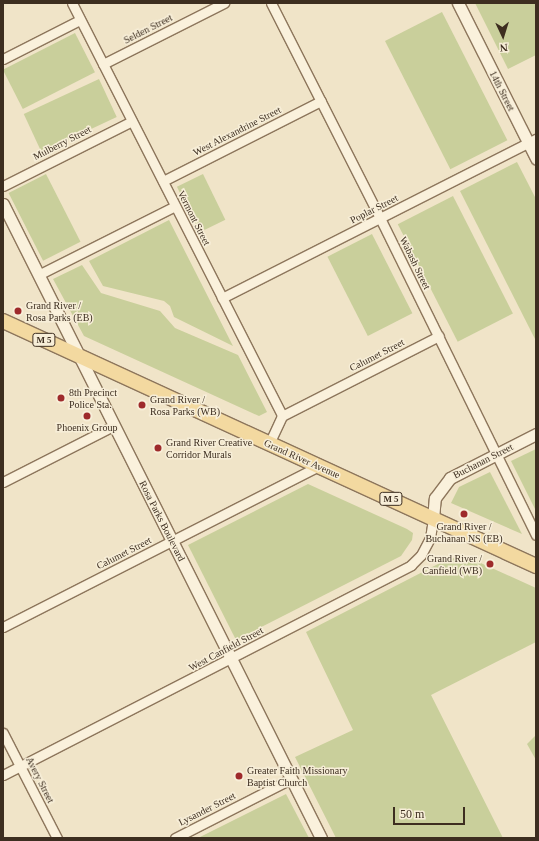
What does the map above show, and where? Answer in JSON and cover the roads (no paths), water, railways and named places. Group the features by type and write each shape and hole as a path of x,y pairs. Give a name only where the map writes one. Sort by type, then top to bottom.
{"main road":[{"name":"Grand River Avenue","path":"3,321 536,566"}],"street":[{"name":"Vermont Street","path":"72,3 282,416"},
{"name":"Selden Street","path":"103,64 224,3"},
{"name":"Wabash Street","path":"271,3 380,218 536,535"},
{"name":"14th Street","path":"458,3 532,141 536,158"},
{"path":"3,59 80,20"},
{"name":"West Alexandrine Street","path":"163,181 321,101"},
{"name":"Mulberry Street","path":"3,186 132,121"},
{"name":"Poplar Street","path":"222,298 532,141"},
{"name":"Rosa Parks Boulevard","path":"3,204 321,838"},
{"path":"38,275 175,206"},
{"name":"Calumet Street","path":"282,416 438,336"},
{"path":"268,444 282,416"},
{"path":"3,482 114,426"},
{"name":"Buchanan Street","path":"433,519 435,498 445,482 536,434"},
{"name":"Calumet Street","path":"3,627 319,466"},
{"name":"West Canfield Street","path":"3,775 411,565 421,555 430,538 433,519"},
{"name":"Avery Street","path":"3,733 57,838"},
{"name":"Lysander Street","path":"175,838 291,778"}],"place":[{"name":"Grand River / Rosa Parks (EB)","path":"18,311"},
{"name":"8th Precinct Police Sta.","path":"61,398"},
{"name":"Grand River / Rosa Parks (WB)","path":"142,405"},
{"name":"Phoenix Group","path":"87,416"},
{"name":"Grand River Creative Corridor Murals","path":"158,448"},
{"name":"Grand River / Buchanan NS (EB)","path":"464,514"},
{"name":"Grand River / Canfield (WB)","path":"490,564"},
{"name":"Greater Faith Missionary Baptist Church","path":"239,776"}]}
